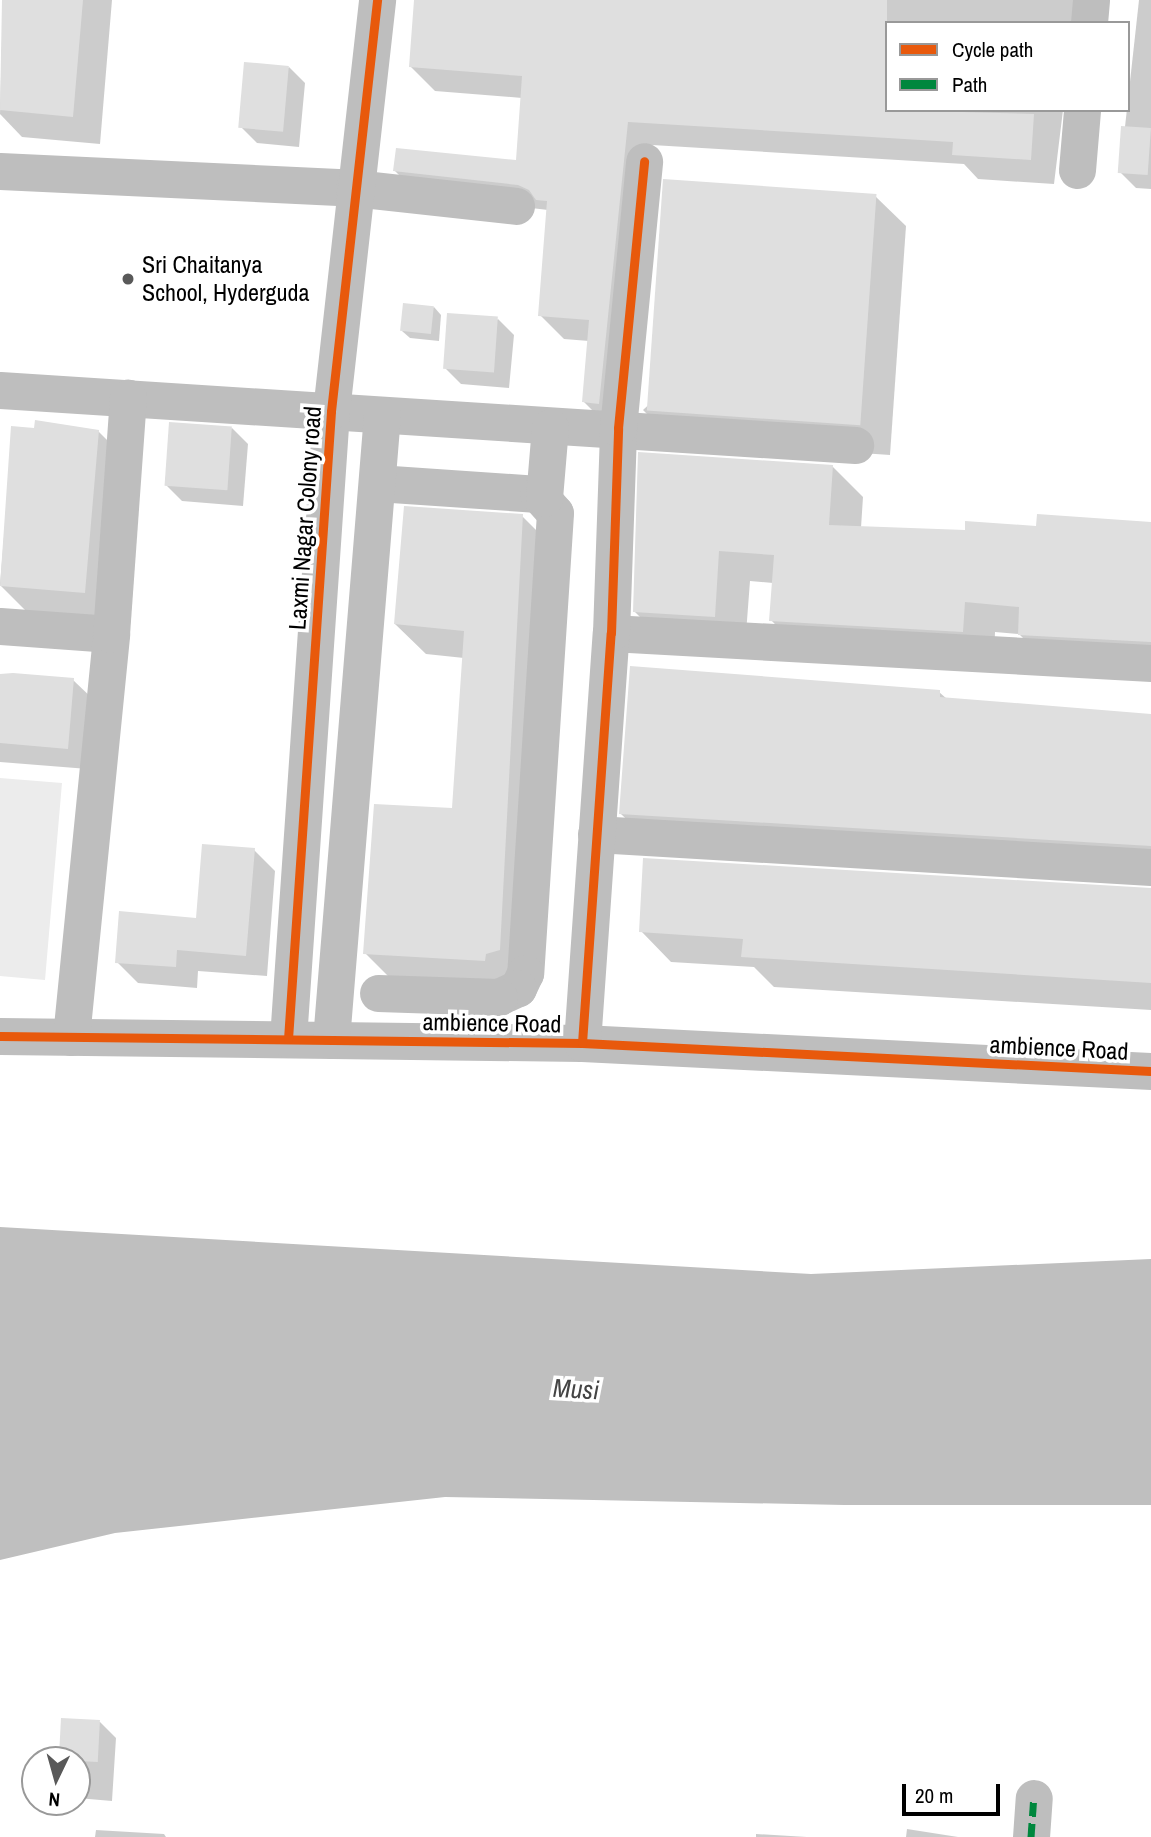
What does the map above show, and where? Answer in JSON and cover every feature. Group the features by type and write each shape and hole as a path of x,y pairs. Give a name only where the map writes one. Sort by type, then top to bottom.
{"street":[{"name":"Laxmi Nagar Colony road","path":"288,1040 331,411 377,0"},
{"path":"1089,21 1091,0"},
{"path":"1077,170 1082,112"},
{"path":"582,1043 611,633 618,428 644,161"},
{"path":"0,171 354,188 516,206"},
{"path":"0,390 550,427 618,428 855,444"},
{"path":"71,1037 111,634 128,398"},
{"path":"331,1040 382,415"},
{"path":"379,993 499,997 517,988 525,973 555,513 544,498 550,427"},
{"path":"377,483 544,498"},
{"path":"0,626 111,634"},
{"path":"611,633 1151,663"},
{"path":"596,834 1151,867"},
{"name":"ambience Road","path":"0,1036 582,1043 1151,1072"},
{"path":"1031,1837 1034,1798"}],"shaded area":[{"path":"0,778 62,783 45,980 0,976"}],"water":[{"name":"Musi","path":"0,1227 811,1274 1151,1259 1151,1505 844,1505 445,1497 115,1533 0,1560"}],"building":[{"path":"2,0 83,0 73,117 0,110"},
{"path":"414,0 887,0 885,112 1034,114 1031,160 952,155 953,142 628,122 599,404 582,402 589,320 538,316 547,201 536,200 529,190 518,185 393,171 396,148 516,160 522,76 409,67"},
{"path":"244,62 289,66 283,132 238,128"},
{"path":"1121,126 1151,128 1148,175 1118,173"},
{"path":"663,179 876,194 860,425 647,410"},
{"path":"403,303 434,306 431,334 400,331"},
{"path":"447,313 498,317 494,372 443,369"},
{"path":"35,420 99,430 85,593 0,586 11,426 34,428"},
{"path":"169,422 232,426 227,490 165,486"},
{"path":"638,452 833,465 829,525 965,530 965,521 1036,526 1037,514 1151,522 1151,642 1018,635 1019,607 965,602 963,632 769,621 774,555 719,551 715,617 633,612"},
{"path":"404,506 523,514 500,950 486,954 485,961 363,954 374,804 452,808 464,631 394,624"},
{"path":"630,666 940,690 940,697 1151,714 1151,846 619,814"},
{"path":"0,674 74,678 68,749 0,743"},
{"path":"202,844 255,848 246,956 177,950 176,967 115,963 119,911 196,918"},
{"path":"643,858 1151,888 1151,983 741,957 743,939 639,932"},
{"path":"61,1718 100,1720 98,1762 91,1762 91,1746 60,1746"}],"marked path":[{"path":"1031,1837 1034,1798"}],"cycle path":[{"path":"288,1039 331,411 377,0"},
{"path":"582,1043 611,633 618,428 644,161"},
{"path":"0,1036 582,1043 1151,1071"}],"place":[{"name":"Sri Chaitanya School, Hyderguda","path":"128,279"}]}
